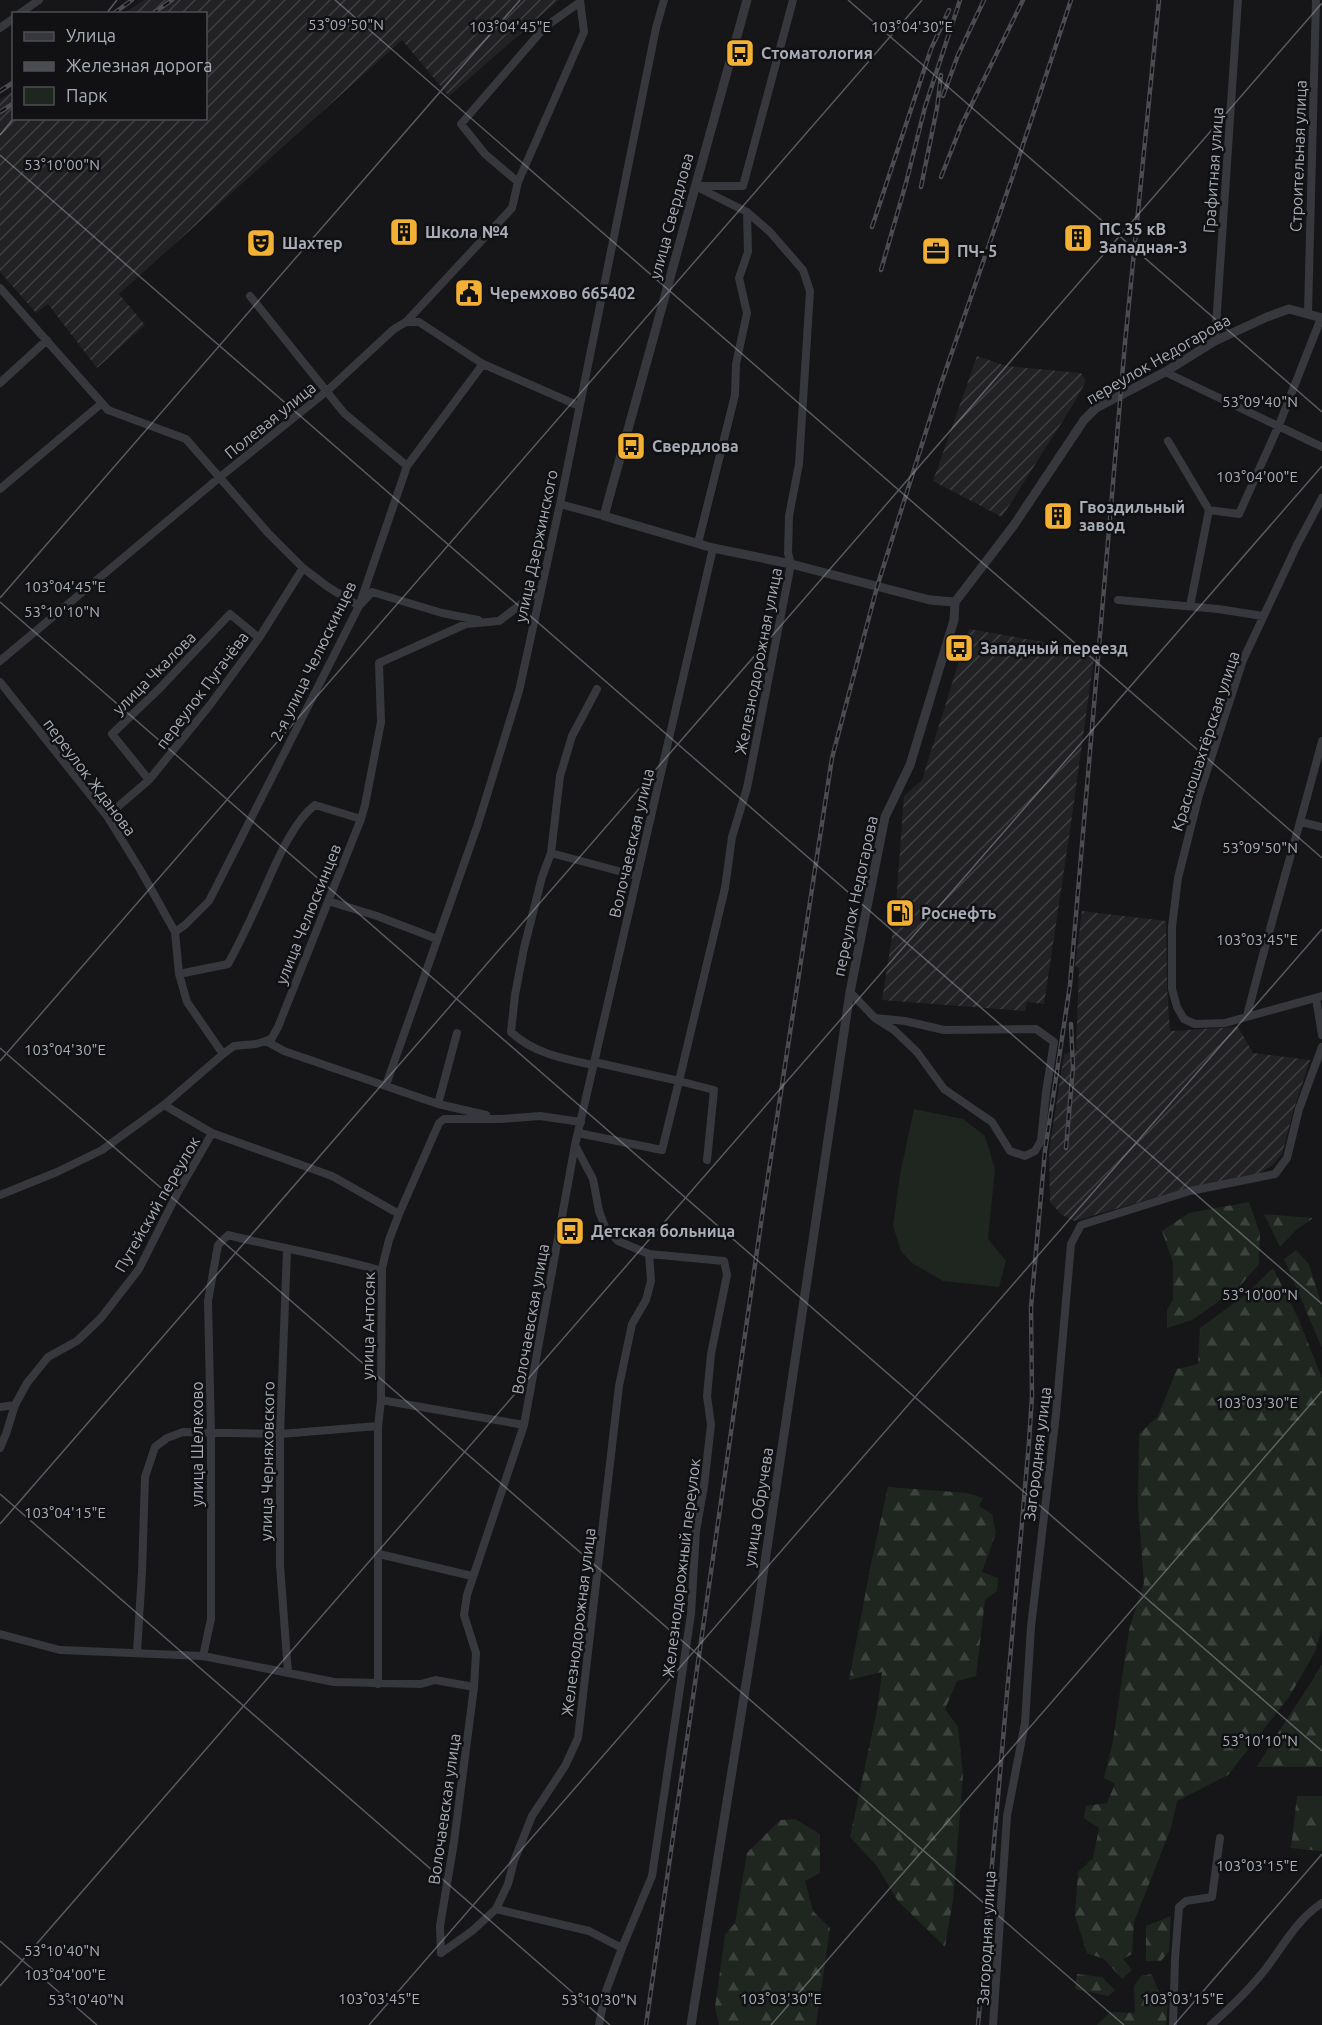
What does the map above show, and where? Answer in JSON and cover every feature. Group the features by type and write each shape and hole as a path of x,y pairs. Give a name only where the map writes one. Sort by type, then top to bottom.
{"street":[{"path":"28,3 39,0"},
{"name":"улица Дзержинского","path":"386,1085 478,824 519,691 560,504 656,28 664,0"},
{"name":"улица Свердлова","path":"604,516 747,0"},
{"path":"695,186 743,186 794,0"},
{"name":"Графитная улица","path":"1215,341 1238,0"},
{"name":"Строительная улица","path":"1308,313 1316,0"},
{"path":"518,182 485,154 461,124 545,27 580,1"},
{"name":"Полевая улица","path":"0,660 220,477 327,392 394,329 406,322 512,208 518,182 584,32 580,1"},
{"name":"Железнодорожная улица","path":"578,1133 662,1150 725,888 732,837 747,788 791,564 788,553 789,516 799,464 810,291 803,270 770,232 747,212 695,186"},
{"path":"698,543 735,395 736,364 747,313 739,278 748,252 747,212"},
{"path":"0,288 108,410 186,439 268,533 303,568 359,606 372,592 442,613 484,622"},
{"path":"250,296 344,413 407,466"},
{"name":"переулок Недогарова","path":"850,992 885,817 910,765 954,621 955,602 1014,525 1084,420 1096,408 1164,372 1215,341 1267,317 1289,309 1322,318"},
{"path":"1209,510 1239,514 1279,426 1322,318"},
{"path":"406,322 419,322 483,364 579,406"},
{"path":"0,383 47,340"},
{"name":"2-я улица Челюскинцев","path":"175,932 209,901 359,606 407,466 483,364"},
{"path":"1164,372 1322,447"},
{"path":"0,489 102,403"},
{"path":"1168,441 1209,510 1190,606"},
{"name":"Красношахтёрская улица","path":"1247,1016 1225,1023 1195,1024 1185,1019 1177,1007 1172,989 1172,927 1178,878 1202,785 1243,660 1297,545 1322,498"},
{"path":"560,504 713,548 791,564 930,600 955,602"},
{"name":"Волочаевская улица","path":"441,1953 440,1926 454,1842 474,1687 476,1653 464,1615 472,1576 505,1488 524,1425 578,1133 713,548"},
{"name":"переулок Пугачёва","path":"107,816 149,780 210,705 259,638 303,568"},
{"name":"улица Челюскинцев","path":"266,1041 272,1038 278,1027 361,819 381,722 379,663 466,624 499,621 541,589"},
{"path":"1118,600 1190,606 1263,616"},
{"name":"улица Чкалова","path":"149,780 112,735 230,614 259,638"},
{"name":"переулок Жданова","path":"0,682 107,816 152,889 175,932 179,974 187,1002 223,1054"},
{"path":"597,689 572,736 560,776 551,853 542,877 524,948 514,995 511,1032 522,1043 542,1050 555,1058 594,1064 714,1090 707,1161"},
{"path":"1322,741 1247,1016 1319,997 1322,1035"},
{"path":"179,974 228,964 245,933 282,850 307,811 315,805 361,819"},
{"path":"1301,822 1322,826"},
{"path":"551,853 637,876"},
{"path":"328,901 377,916 437,939"},
{"path":"850,992 875,1018 894,1029 916,1052 944,1089 992,1122 1010,1151 1025,1156 1035,1151 1041,1141 1054,1042 1036,1029 944,1030 905,1021 875,1018"},
{"name":"улица Обручева","path":"691,2025 757,1611 850,992"},
{"path":"438,1104 457,1033"},
{"path":"0,1196 102,1150 164,1105 234,1046 266,1041 284,1051 438,1104 501,1119"},
{"name":"Загородняя улица","path":"993,2025 1007,1816 1025,1723 1031,1627 1056,1414 1071,1244 1080,1225 1190,1191 1275,1174 1287,1158 1299,1108 1322,1047"},
{"path":"164,1105 213,1133 332,1176 399,1214"},
{"name":"улица Антосяк","path":"378,1684 378,1426 381,1400 382,1271 389,1240 439,1123 444,1119 540,1116 581,1122"},
{"name":"Путейский переулок","path":"0,1448 15,1405 27,1383 48,1357 77,1341 101,1318 139,1269 178,1192 213,1133"},
{"path":"576,1145 593,1179 599,1212 605,1227 618,1241 649,1254"},
{"name":"улица Шелехово","path":"203,1656 211,1619 208,1301 213,1266 218,1245 228,1235 287,1250"},
{"path":"287,1250 356,1263 382,1271"},
{"name":"улица Черняховского","path":"287,1250 280,1434 280,1565 288,1673"},
{"name":"Железнодорожная улица","path":"441,1953 472,1931 496,1909 508,1884 514,1861 532,1816 564,1766 578,1738 619,1386 632,1324 646,1300 651,1281 649,1254"},
{"name":"Железнодорожный переулок","path":"622,1948 652,1876 691,1614 696,1532 705,1486 711,1425 707,1396 711,1354 727,1275 724,1261 649,1254"},
{"path":"381,1400 524,1425"},
{"path":"0,1407 15,1405"},
{"path":"137,1653 145,1477 155,1447 167,1438 183,1432 280,1434 378,1426"},
{"path":"379,1554 472,1576"},
{"path":"0,1634 60,1650 203,1656 334,1682 421,1684 435,1680 474,1687"},
{"path":"1173,2025 1179,1907 1186,1901 1212,1898 1220,1838"},
{"path":"1210,2025 1234,2004 1263,1972 1297,1926 1311,1910 1322,1903"},
{"path":"496,1909 589,1931 622,1948 606,1994 599,2025"}],"shaded area":[{"path":"144,0 559,0 449,96 402,40 119,294 145,325 97,368 48,304 36,313 0,272 0,100 12,92 12,120 207,120 207,12 126,12"},
{"path":"977,356 1006,366 1081,373 1086,381 1002,517 933,481"},
{"path":"969,629 1095,651 1044,1004 1027,1002 1025,1011 882,1000 895,918 904,796 922,780"},
{"path":"1082,911 1166,921 1170,1031 1238,1027 1253,1053 1310,1060 1282,1154 1273,1165 1260,1173 1192,1187 1074,1221 1061,1214 1050,1202 1049,1152 1064,1054 1076,1050 1079,968 1075,966"}],"green space":[{"path":"914,1109 963,1119 985,1136 995,1169 988,1239 1006,1261 999,1287 943,1281 912,1263 901,1251 893,1226 900,1175"},
{"path":"1249,1202 1260,1233 1259,1264 1238,1288 1192,1320 1167,1328 1167,1310 1173,1299 1173,1263 1162,1231 1189,1213"},
{"path":"1264,1214 1313,1218 1296,1230 1280,1247"},
{"path":"1296,1250 1309,1264 1322,1306 1322,1348 1284,1259"},
{"path":"1273,1268 1298,1318 1322,1378 1322,1628 1315,1652 1289,1697 1228,1775 1177,1801 1171,1828 1134,1922 1132,1954 1123,1959 1132,1970 1122,1979 1104,1959 1087,1953 1075,1916 1078,1872 1093,1858 1099,1828 1084,1818 1086,1806 1107,1803 1115,1784 1104,1778 1113,1741 1129,1630 1144,1583 1138,1505 1139,1434 1158,1416 1177,1369 1198,1364 1200,1328 1244,1296"},
{"path":"888,1487 967,1493 983,1498 979,1506 992,1514 996,1533 982,1572 998,1578 997,1591 985,1600 976,1676 957,1681 945,1709 958,1727 963,1775 953,1900 945,1947 898,1901 876,1865 850,1837 877,1710 882,1672 849,1680"},
{"path":"1322,1664 1322,1767 1257,1767 1306,1690"},
{"path":"1297,1796 1322,1796 1322,1851 1291,1848"},
{"path":"795,1819 820,1834 820,1873 805,1881 813,1911 830,1928 816,2025 719,2025 715,2007 725,1935 735,1923 747,1853 780,1820"},
{"path":"1171,1916 1169,1951 1161,1961 1146,1961 1146,1926"},
{"path":"1077,1974 1102,1977 1115,1990 1108,1996 1075,1989"},
{"path":"1152,1974 1158,1990 1168,2001 1166,2025 1097,2025 1110,2012 1135,2013 1134,1986 1141,1976"}],"railway":[{"path":"116,12 132,0"},
{"path":"155,12 172,0"},
{"path":"881,270 925,107 960,0"},
{"path":"943,96 958,55 984,0"},
{"path":"941,177 961,126 1023,0"},
{"path":"646,2025 762,1216 832,758 877,587 941,384 1071,0"},
{"path":"978,2025 1029,1442 1032,1396 1031,1307 1045,1151 1070,985 1125,343 1159,0"},
{"path":"872,227 931,49 949,10"},
{"path":"921,187 937,108 941,75"},
{"path":"0,91 12,83"},
{"path":"0,112 12,104"},
{"path":"1066,1148 1073,1067 1071,1024"}],"place":[{"name":"Стоматология","path":"740,53"},
{"name":"Школа №4","path":"404,232"},
{"name":"ПС 35 кВ Западная-3","path":"1078,238"},
{"name":"Шахтер","path":"261,243"},
{"name":"ПЧ- 5","path":"936,251"},
{"name":"Черемхово 665402","path":"469,293"},
{"name":"Свердлова","path":"631,446"},
{"name":"Гвоздильный завод","path":"1058,516"},
{"name":"Западный переезд","path":"959,648"},
{"name":"Роснефть","path":"900,913"},
{"name":"Детская больница","path":"570,1231"}]}
